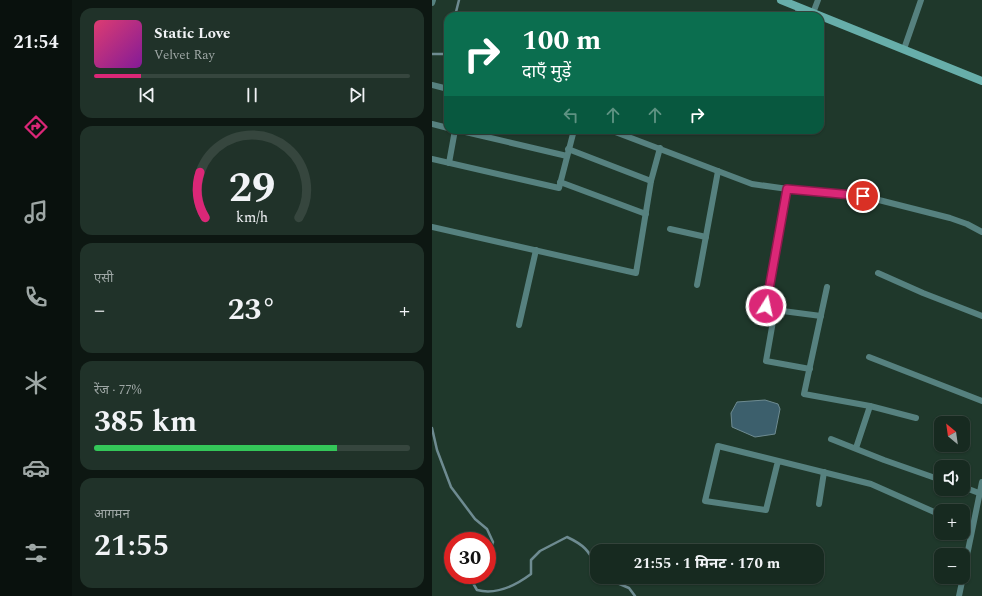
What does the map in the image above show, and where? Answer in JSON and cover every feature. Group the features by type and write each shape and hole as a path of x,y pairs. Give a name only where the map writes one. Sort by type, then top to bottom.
{"main road":[{"path":"781,0 811,12"},
{"path":"824,17 982,81"}],"street":[{"path":"813,12 818,0"},
{"path":"904,50 921,0"},
{"path":"798,12 799,7"},
{"path":"432,85 444,88"},
{"path":"432,124 444,127"},
{"path":"449,163 455,134"},
{"path":"473,134 567,156"},
{"path":"432,159 559,188 573,134"},
{"path":"621,134 752,184 787,189 863,196 950,218 967,224 982,232"},
{"path":"432,227 636,273 651,181 660,148"},
{"path":"568,149 651,181"},
{"path":"697,285 718,171"},
{"path":"560,182 646,214"},
{"path":"787,189 766,306 776,310 821,316"},
{"path":"670,229 706,237"},
{"path":"519,325 536,250"},
{"path":"878,273 923,293 982,316"},
{"path":"827,287 804,394 870,406 916,418"},
{"path":"776,310 766,361 810,369"},
{"path":"869,357 982,401"},
{"path":"856,448 870,406"},
{"path":"831,439 934,478"},
{"path":"778,461 766,510 705,501 718,446 871,484 934,512"},
{"path":"819,504 824,472"},
{"path":"968,548 982,482"},
{"path":"970,490 979,493"},
{"path":"959,596 961,584"}],"water":[{"path":"765,400 778,404 780,409 775,434 755,437 732,427 731,413 737,402"}],"waterway":[{"path":"456,12 459,0"},
{"path":"432,54 444,54"},
{"path":"432,428 437,450 451,487 475,519 488,532"},
{"path":"474,584 477,590 484,591 498,590 512,586 531,574 531,560 540,551 567,537 585,548 590,555"},
{"path":"620,584 629,588 635,596"}],"route":[{"path":"766,306 787,189 863,196"}]}
